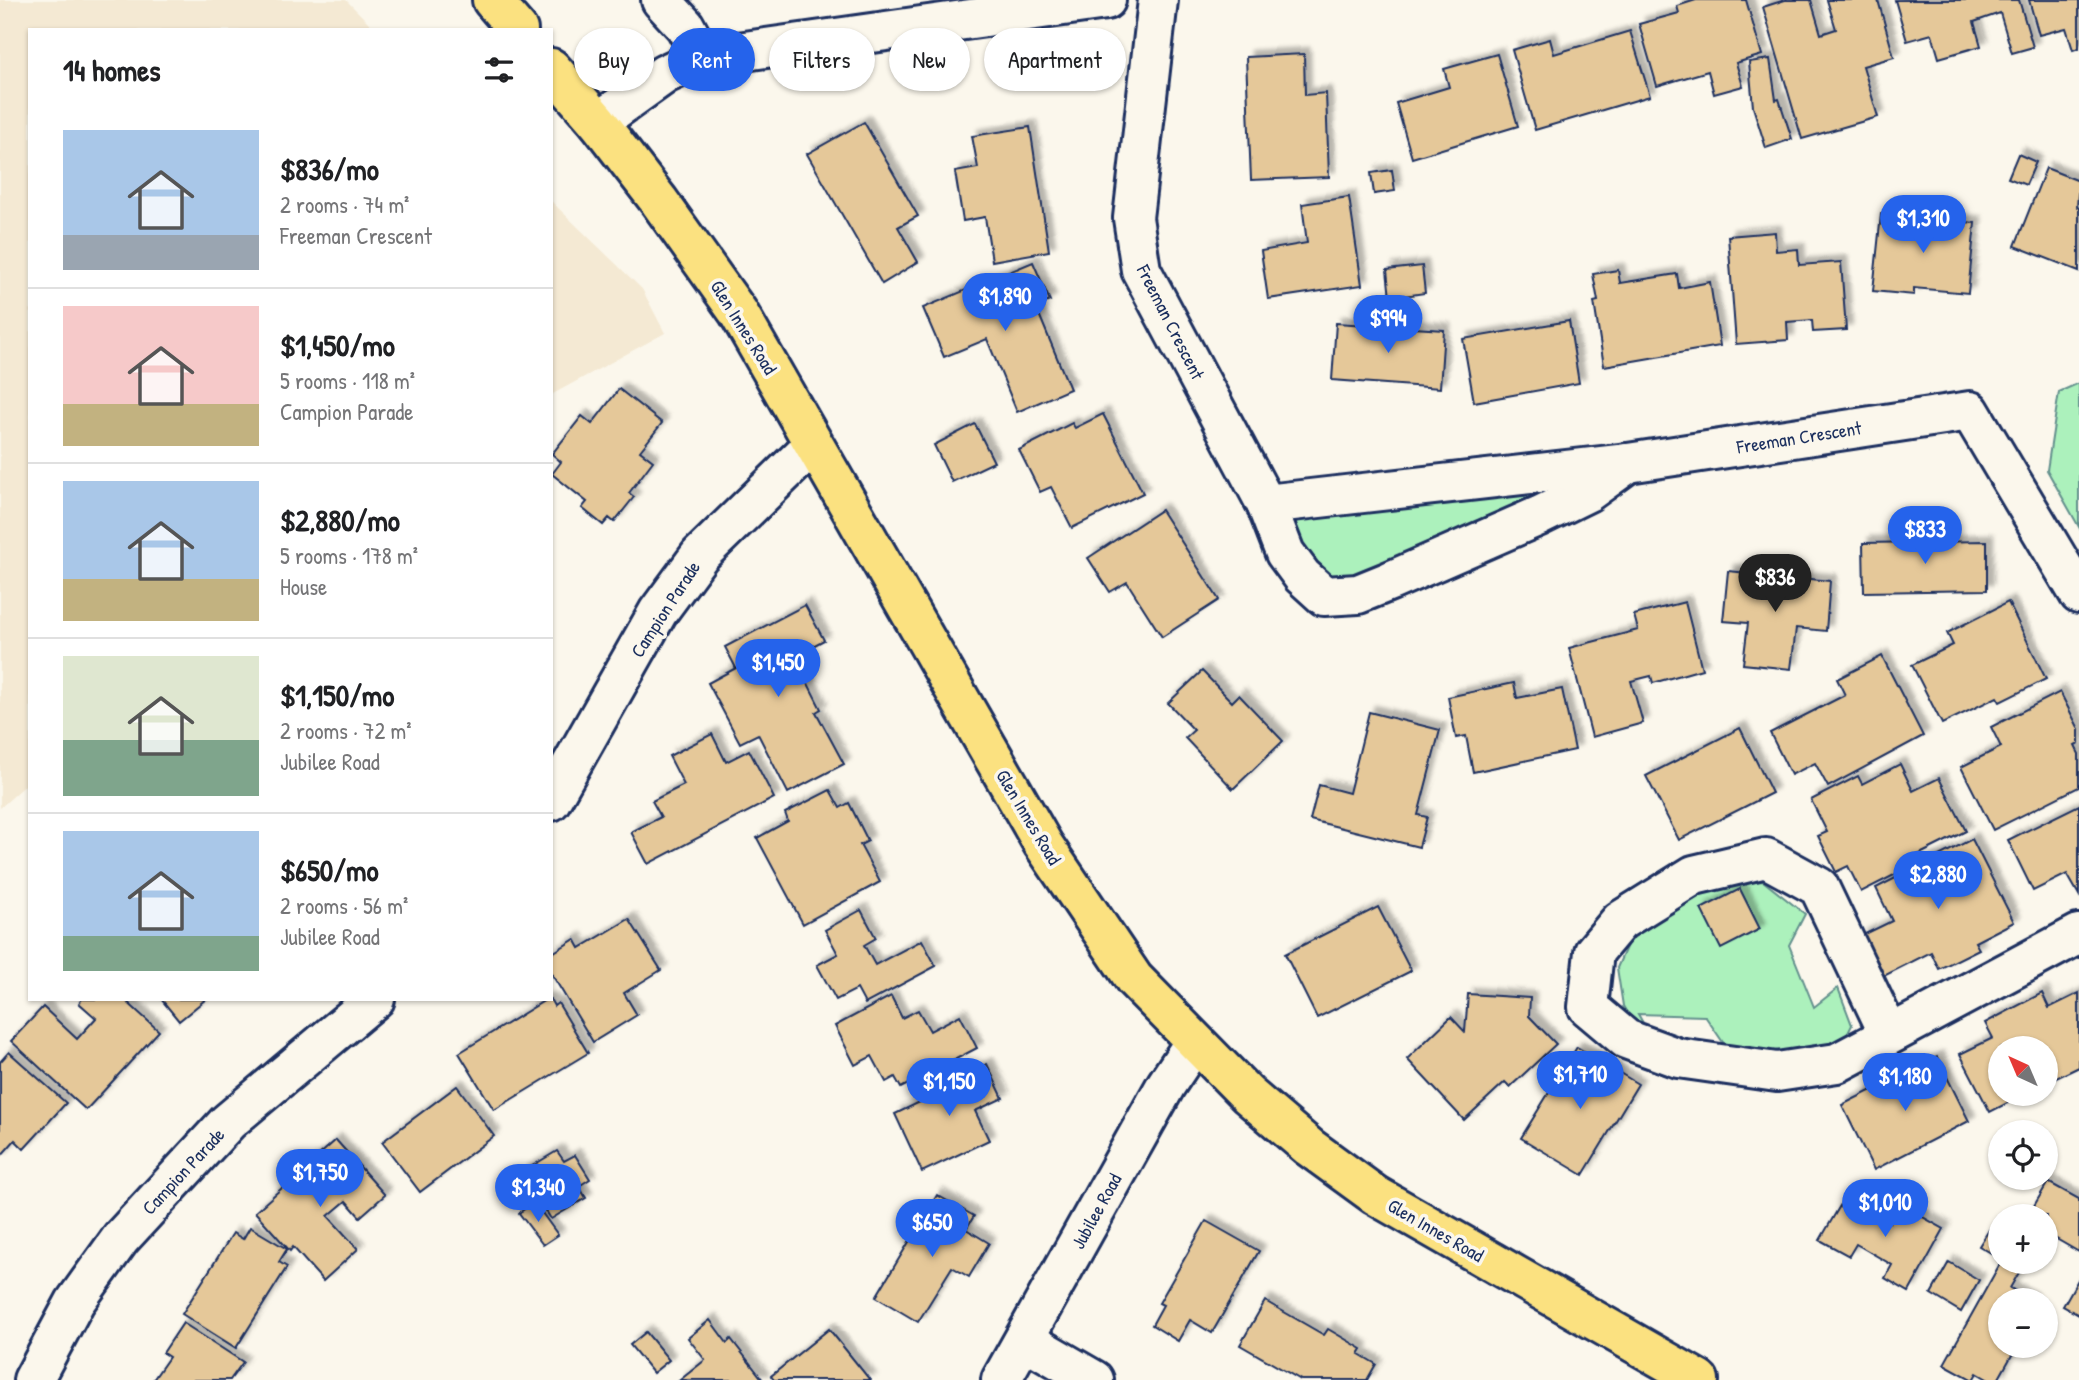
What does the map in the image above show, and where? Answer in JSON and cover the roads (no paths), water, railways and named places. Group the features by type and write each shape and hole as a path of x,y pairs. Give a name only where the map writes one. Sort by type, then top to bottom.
{"main road":[{"path":"492,0 516,28"},
{"name":"Glen Innes Road","path":"553,70 598,122 659,201 738,312 1043,844 1135,979 1194,1043 1248,1095 1309,1147 1375,1195 1699,1380"}],"street":[{"path":"662,0 686,28"},
{"path":"755,50 1106,0"},
{"name":"Freeman Crescent","path":"1158,0 1133,218 1140,270 1266,504 1285,553 1302,576 1324,596 1358,594 1539,516 1588,492 1628,463"},
{"path":"598,122 668,73"},
{"name":"Freeman Crescent","path":"1266,504 1628,463 1970,411 2078,591"},
{"name":"Campion Parade","path":"553,797 658,612 700,555 813,445"},
{"path":"1889,1034 1819,887 1766,858 1694,875 1620,921 1594,952 1588,1007 1626,1039 1678,1058 1777,1072 1837,1063 2079,934"},
{"name":"Campion Parade","path":"33,1380 75,1302 121,1238 228,1122 373,1001"},
{"name":"Jubilee Road","path":"1001,1380 1166,1085 1194,1043"},
{"path":"1025,1340 1094,1380"}]}
